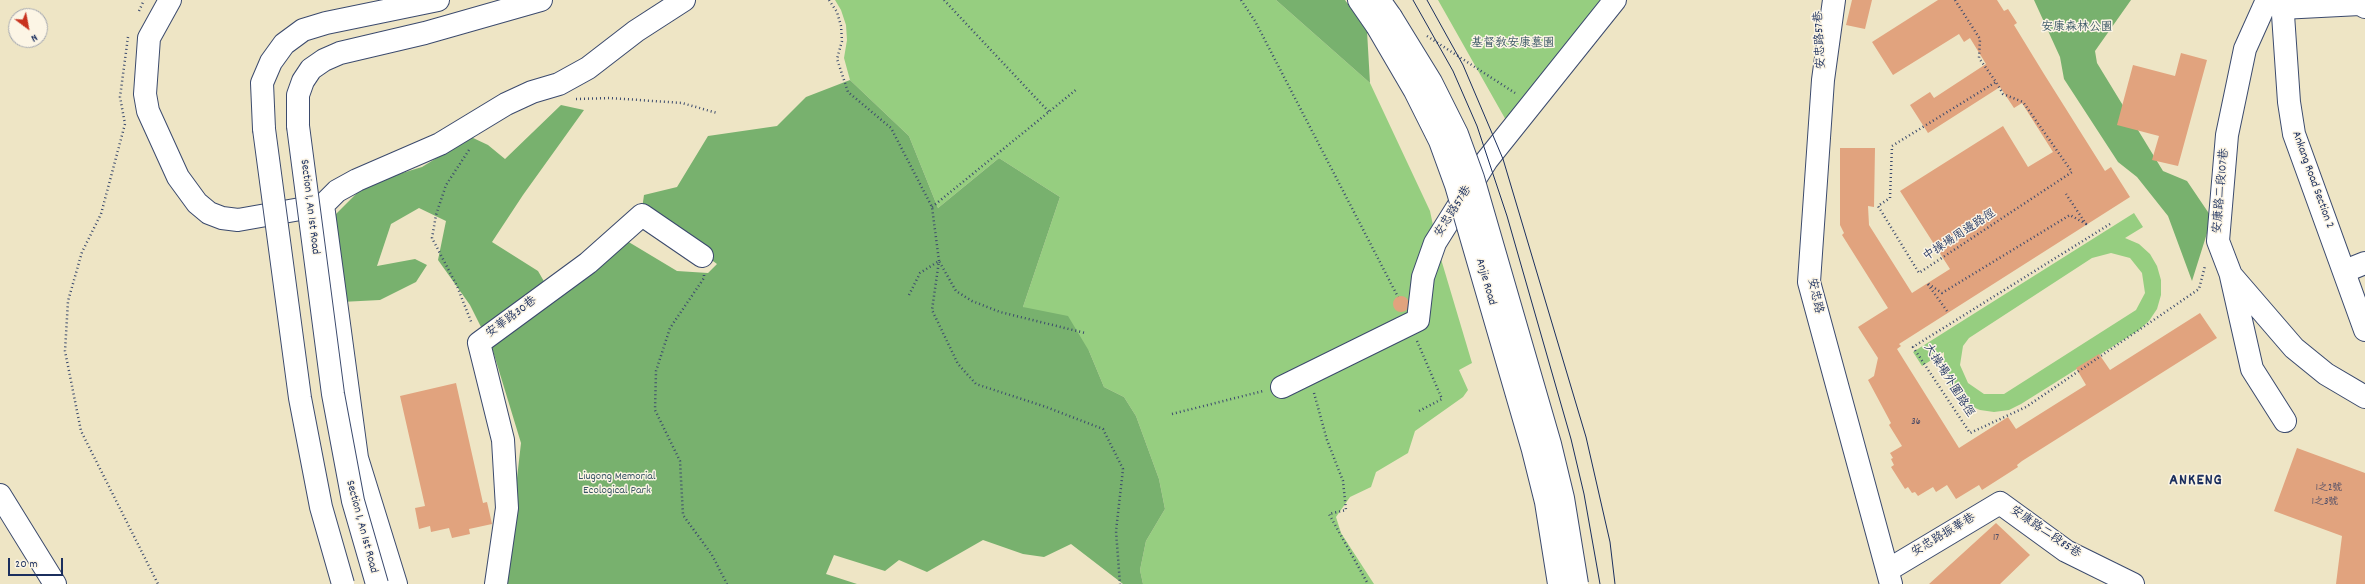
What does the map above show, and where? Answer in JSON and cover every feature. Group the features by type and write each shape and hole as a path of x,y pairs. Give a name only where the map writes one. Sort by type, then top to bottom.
{"street":[{"path":"170,0 149,38 145,94 148,111 156,132 178,177 197,203 209,213 222,218 238,220 323,205 337,192 357,180 440,144 506,104 532,92 559,84 588,68 636,31 684,0"},
{"path":"343,584 320,507 300,398 264,129 262,83 271,62 284,44 304,30 326,23 438,0"},
{"name":"Section 1, An 1st Road","path":"377,584 353,501 333,394 298,126 298,95 303,81 311,69 324,60 340,53 426,33 541,0"},
{"name":"Anjie Road","path":"1359,0 1382,14 1431,82 1457,134 1473,178 1550,444 1563,498 1577,584"},
{"name":"安忠路57巷","path":"1410,324 1418,320 1423,276 1435,242 1487,160 1616,0"},
{"name":"安忠路57巷","path":"1819,0 1823,80"},
{"name":"安忠路","path":"1834,0 1823,80 1809,282 1890,577"},
{"path":"2277,3 2360,4 2365,7"},
{"name":"Ankang Road Section 2","path":"2277,3 2294,134 2345,271 2365,330"},
{"name":"安康路二段107巷","path":"2277,3 2245,49 2227,135 2218,241 2231,275 2294,348 2326,374 2365,397"},
{"name":"Anjie Road","path":"1382,14 1419,98 1440,141 1456,185 1533,450 1546,502 1559,584"},
{"path":"323,205 356,458 396,584"},
{"name":"安華路30巷","path":"496,584 507,508 504,440 479,343 588,263 642,215 702,256"},
{"path":"2345,271 2365,263"},
{"path":"2231,275 2252,369 2285,421"},
{"path":"1282,387 1410,324"},
{"path":"0,495 55,584"},
{"name":"安忠路振華巷","path":"1890,577 2000,503"},
{"name":"安康路二段85巷","path":"2000,503 2066,551 2133,584"}],"path":[{"path":"138,13 144,0"},
{"path":"829,0 837,12 842,26 842,41 837,59 848,92 891,128 932,207 939,261 932,310 958,364 976,384 1046,406 1103,429 1123,469 1116,531 1120,584"},
{"path":"944,0 1049,112"},
{"path":"1241,0 1255,21 1398,297"},
{"name":"中操場周邊路徑","path":"1955,0 1980,39 1979,58 1996,82 2003,94 2022,102 2072,172 1918,274 1878,206 1890,198 1892,146 1996,82"},
{"path":"130,33 127,39 120,97 125,124 101,214 82,252 68,301 65,351 81,431 158,584"},
{"path":"1422,33 1532,104"},
{"path":"932,207 1077,90"},
{"path":"571,99 610,98 682,103 717,113"},
{"path":"475,145 446,185 436,215 432,238 457,286 479,343"},
{"path":"1947,311 1927,283 1942,293 2070,215 2086,224 2066,194"},
{"name":"大操場外圍路徑","path":"2110,224 1914,347 1970,433 2026,407 2196,291"},
{"path":"702,256 704,278 670,328 656,371 655,410 680,461 684,515 712,555 727,584"},
{"path":"909,295 920,273 939,261"},
{"path":"939,261 956,291 972,301 1000,312 1085,333"},
{"path":"1410,324 1442,399 1419,411"},
{"path":"1308,374 1327,440 1343,481 1346,510 1329,514 1368,584"},
{"path":"1172,414 1282,387"}],"green space":[{"path":"835,0 1276,0 1370,83 1430,211 1438,249 1472,363 1459,370 1468,390 1463,397 1415,431 1408,453 1376,472 1371,487 1350,497 1336,517 1341,533 1374,584 1143,584 1140,570 1146,541 1165,509 1159,479 1136,416 1124,397 1104,387 1089,351 1023,307 1060,197 999,158 938,208 909,136 850,80 844,58 847,40 846,25 841,10"},
{"path":"1276,0 1345,0 1367,31 1370,83"},
{"name":"基督教安康墓園","path":"1438,0 1600,0 1578,33 1507,122"},
{"name":"安康森林公園","path":"2034,0 2131,0 2095,51 2097,63 2163,171 2187,181 2210,215 2208,230 2192,281 2168,216 2137,177 2118,162 2064,79 2060,57"},
{"name":"Liugong Memorial Ecological Park","path":"850,80 909,136 938,208 999,158 1060,197 1023,307 1068,316 1089,351 1104,387 1124,397 1136,416 1159,479 1165,509 1146,541 1140,570 1143,584 1123,584 1071,544 1044,557 1023,554 983,540 927,572 899,560 885,571 834,555 826,574 857,584 505,584 521,443 493,351 470,305 438,260 446,221 419,208 391,224 377,266 415,259 427,265 416,282 380,300 341,302 331,219 366,184 422,167 471,137 488,145 505,159 561,105 584,110 523,195 492,242 538,271 553,297 627,241 677,271 708,273 717,264 642,209 644,195 677,187 708,136 777,126 806,97"},
{"path":"2134,213 2143,227 2125,238 2139,244 2150,254 2157,266 2161,280 2161,295 2157,309 2149,321 2139,330 2021,404 2009,410 1994,412 1980,410 1966,404 1955,394 1948,382 1944,367 1944,352 1922,366 1913,352","holes":["2111,253 2130,258 2142,273 2145,293 2136,310 2004,394 1984,394 1968,383 1960,365 1963,346 1969,338 2092,258"]}],"building":[{"path":"1852,0 1872,0 1865,29 1846,25"},
{"path":"1938,0 1997,0 2004,11 2008,9 2017,23 2014,25 2105,171 2111,167 2130,197 1899,344 1901,346 1897,349 1959,448 2008,417 2016,429 2086,385 2076,368 2099,354 2110,370 2200,313 2217,338 2022,461 2017,465 2018,467 1982,490 1979,485 1956,499 1947,485 1936,492 1933,487 1918,496 1915,492 1912,493 1908,487 1905,489 1891,467 1894,465 1891,459 1893,458 1890,453 1902,446 1889,425 1891,423 1868,380 1874,376 1878,358 1858,327 1888,308 1842,235 1844,233 1840,225 1840,148 1875,148 1874,207 1868,206 1869,225 1912,293 1950,269 1900,191 2003,126 2028,167 2053,152 2022,103 2014,108 2000,87 1928,133 1910,105 1930,92 1934,98 1986,64 1970,38 1964,42 1959,34 1893,75 1872,42"},
{"path":"2181,53 2207,60 2178,166 2152,160 2159,136 2117,125 2133,65 2175,76"},
{"path":"1401,296 1408,301 1409,304 1404,311 1401,312 1394,307 1393,304 1398,297"},
{"path":"456,383 483,503 487,502 492,524 469,529 470,534 452,538 449,528 431,532 430,526 419,529 415,508 425,506 400,396"},
{"path":"2297,448 2365,473 2365,584 2336,584 2342,536 2274,511"},
{"path":"1996,523 2030,555 2000,584 1929,584"}],"tram line":[{"path":"1413,0 1453,71 1477,126 1507,216 1571,439 1584,494 1600,584"},
{"path":"1427,0 1463,65 1503,159 1586,437 1610,542 1615,584"}],"district":[{"name":"ANKENG","path":"2196,482"}]}
